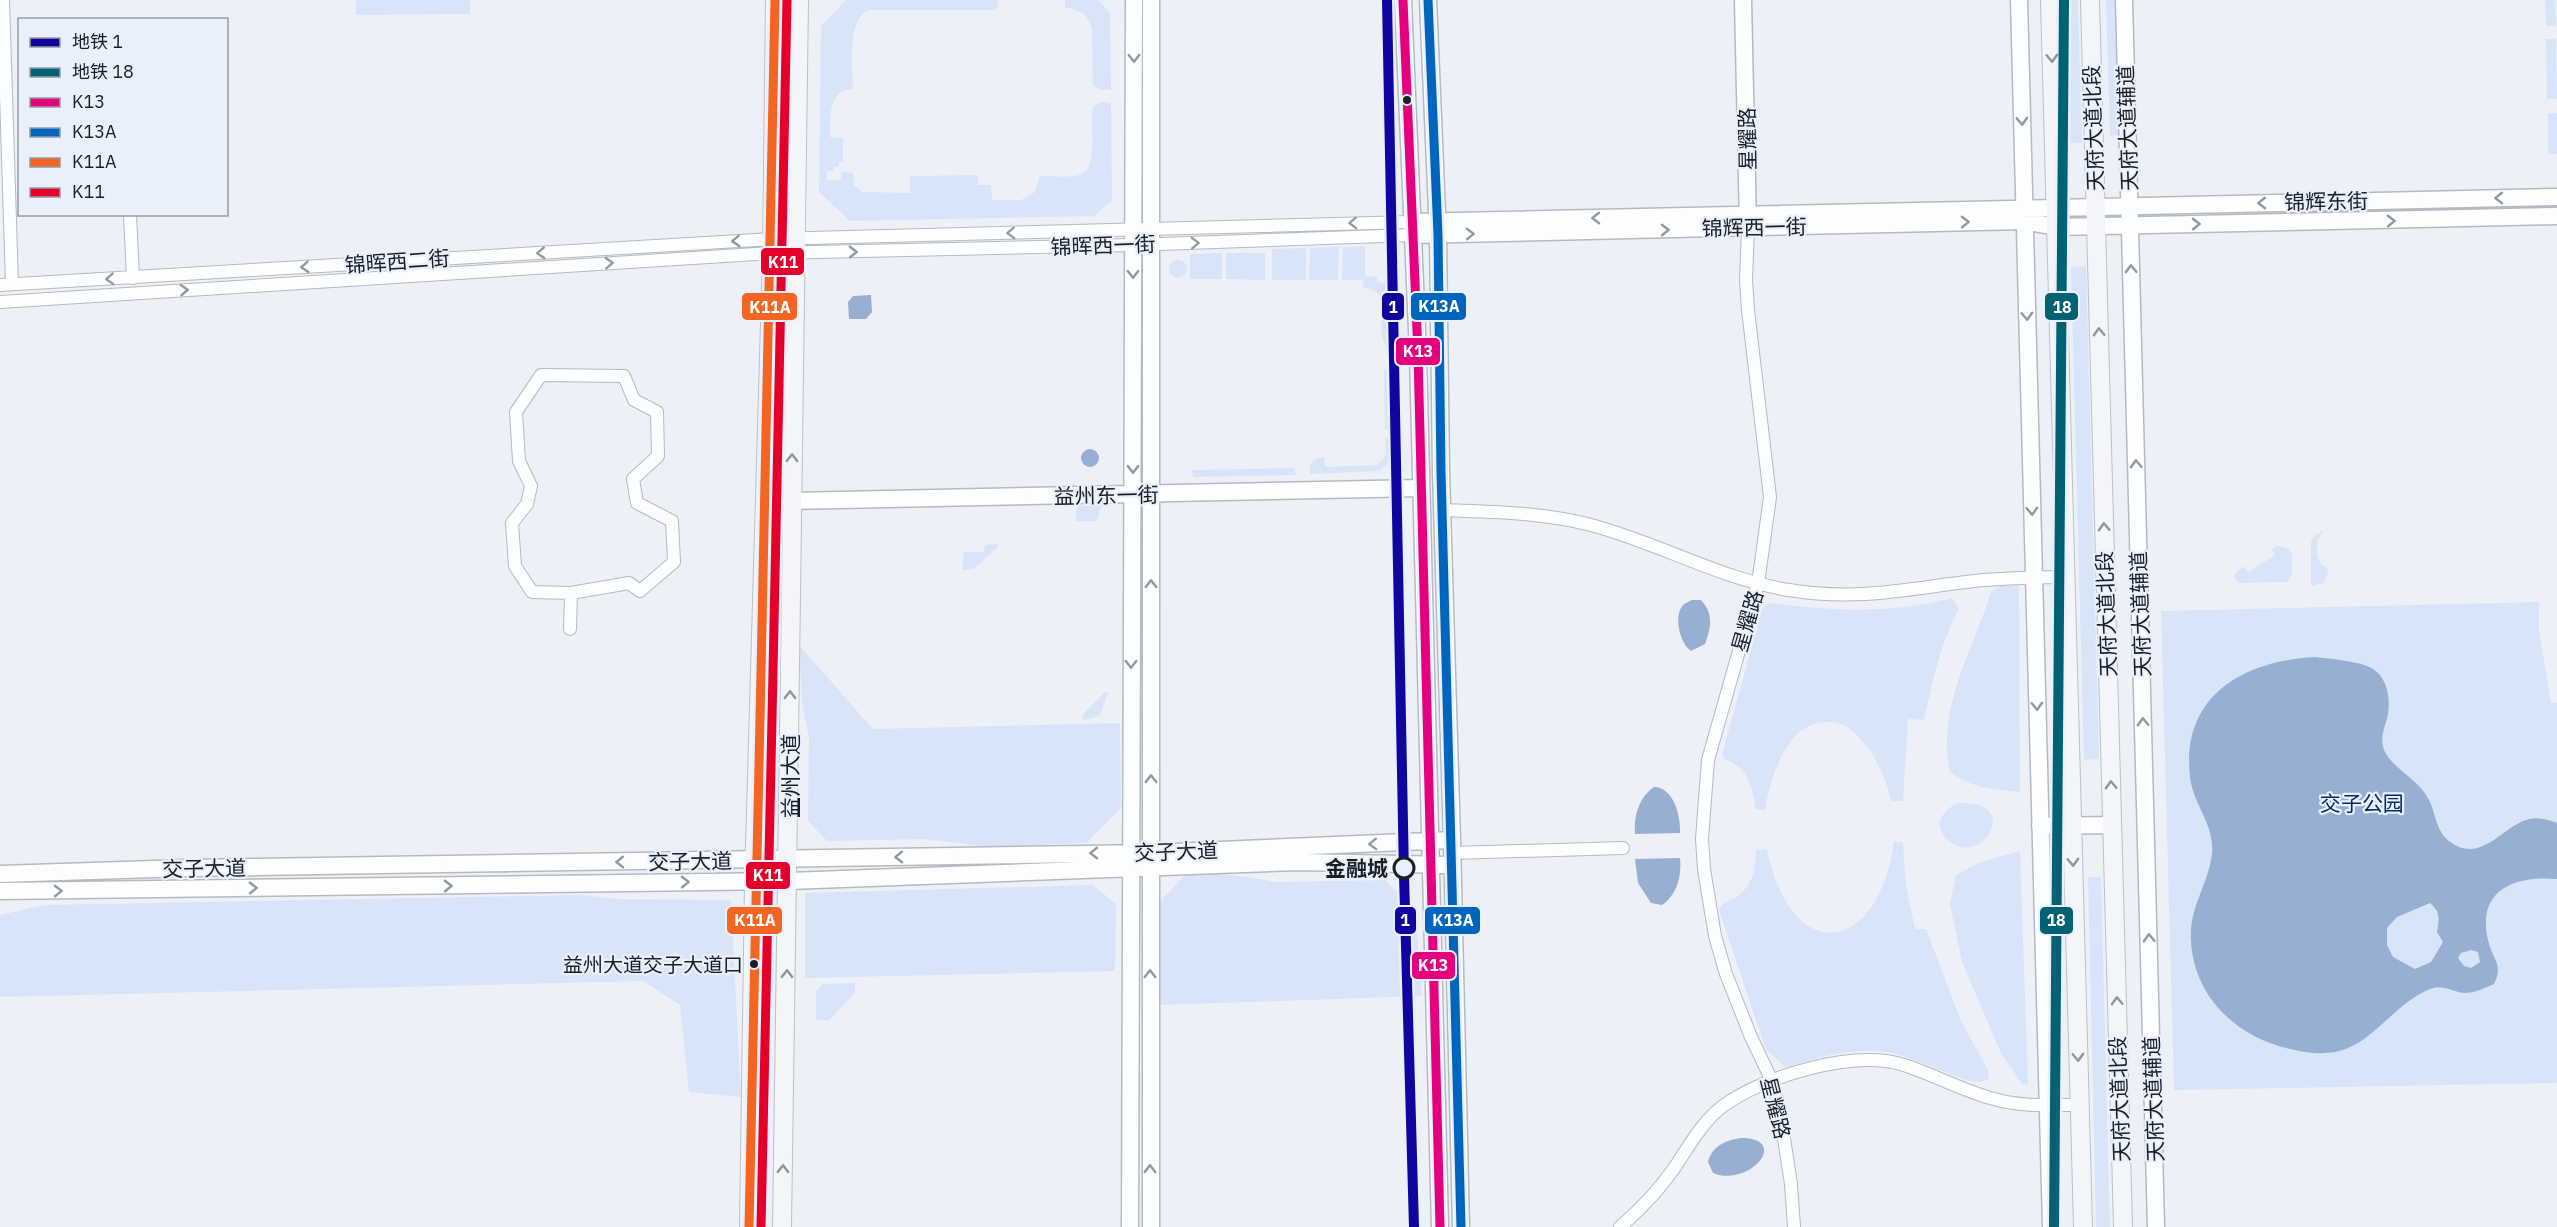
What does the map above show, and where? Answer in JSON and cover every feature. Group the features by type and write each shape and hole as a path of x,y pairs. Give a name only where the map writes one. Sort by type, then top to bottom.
{"main road":[{"name":"益州大道","path":"749,1227 754,882 772,246 775,0"},
{"name":"益州大道","path":"782,1227 789,881 791,501 799,0"},
{"name":"天府大道北段","path":"2050,0 2083,1227"},
{"name":"天府大道北段","path":"2090,0 2123,1227"}],"street":[{"path":"3,0 6,284"},
{"path":"1130,1227 1134,0"},
{"path":"1150,1227 1151,0"},
{"path":"1403,0 1418,354 1440,1227"},
{"path":"1428,0 1437,228 1461,1227"},
{"name":"星耀路","path":"1743,0 1748,221 1746,280 1770,497 1758,584 1708,760 1702,839 1709,901 1724,965 1751,1037 1772,1081 1780,1112 1794,1227"},
{"path":"2019,0 2051,1227"},
{"name":"天府大道辅道","path":"2124,0 2156,1227"},
{"name":"锦辉东街","path":"2096,206 2557,197"},
{"name":"锦辉西一街","path":"1411,228 2024,214 2056,207 2096,206"},
{"name":"锦辉西一街","path":"2024,214 2056,227 2096,226"},
{"path":"130,216 133,278"},
{"name":"锦辉东街","path":"2096,226 2557,216"},
{"name":"锦晖西一街","path":"794,246 1411,228"},
{"name":"锦晖西二街","path":"0,302 772,246"},
{"name":"锦晖西二街","path":"6,284 794,246"},
{"path":"541,375 624,376 634,400 657,412 658,456 633,479 637,503 672,521 674,562 640,591 629,583 571,593 532,592 514,566 512,523 527,504 531,486 519,461 516,412 541,375"},
{"name":"益州东一街","path":"791,501 1421,488"},
{"path":"1442,510 1535,514 1591,525 1651,544 1693,563 1758,584 1787,590 1846,596 1918,590 1985,580 2066,577"},
{"path":"570,628 571,593"},
{"path":"2040,826 2112,825"},
{"name":"交子大道","path":"1151,860 1430,842 1452,853"},
{"path":"1452,853 1623,848"},
{"name":"交子大道","path":"0,874 185,868 755,860 1151,860 1432,865 1452,853"},
{"name":"交子大道","path":"0,891 754,882 1130,860"},
{"path":"1620,1227 1644,1207 1698,1132 1721,1107 1752,1089 1816,1066 1864,1061 1902,1064 1995,1100 2048,1105 2080,1105"}],"green space":[{"path":"356,0 470,0 470,14 356,15"},
{"path":"846,0 998,0 998,6 994,10 869,10 862,15 857,23 852,45 853,89 839,94 832,106 830,137 843,138 843,162 839,162 839,167 834,167 833,171 827,171 827,180 841,180 841,172 853,173 854,185 862,192 910,193 910,176 978,175 978,185 991,185 992,200 1021,200 1035,192 1040,176 1079,175 1085,171 1092,156 1093,108 1100,102 1111,103 1112,200 1094,216 850,221 819,192 821,26"},
{"path":"1065,0 1098,0 1110,13 1111,90 1100,90 1093,84 1092,28 1082,13 1065,8"},
{"path":"2064,0 2078,0 2082,143 2068,143"},
{"path":"2106,0 2122,0 2125,135 2110,136"},
{"path":"2545,0 2555,0 2556,26 2546,26"},
{"path":"2546,39 2556,39 2557,99 2547,99"},
{"path":"2548,113 2557,113 2557,154 2548,154"},
{"path":"1365,246 1365,276 1377,277 1377,282 1392,283 1392,349 1383,340 1380,295 1363,287 1363,280 1342,280 1343,247"},
{"path":"1339,247 1338,280 1309,280 1310,248"},
{"path":"1306,248 1306,280 1272,280 1272,249"},
{"path":"1222,253 1222,279 1190,279 1190,254"},
{"path":"1226,253 1265,253 1265,280 1226,279"},
{"path":"1178,260 1184,263 1187,269 1184,275 1178,278 1172,275 1169,269 1172,263"},
{"path":"2086,266 2099,759 2084,760 2071,267"},
{"path":"1392,362 1394,430 1385,430 1384,371"},
{"path":"1385,438 1392,438 1392,460 1379,471 1310,474 1310,464 1317,458 1324,457 1325,467 1377,465 1386,456"},
{"path":"1294,468 1296,475 1193,477 1192,470"},
{"path":"1102,505 1096,521 1076,521 1076,509 1079,506"},
{"path":"2324,530 2318,542 2317,554 2320,563 2329,570 2324,583 2311,586 2311,543 2313,537"},
{"path":"998,544 998,547 974,569 962,570 964,552 984,552 985,545"},
{"path":"2277,546 2287,548 2292,554 2292,574 2287,582 2238,583 2234,575 2243,566 2248,572 2275,555 2272,549"},
{"path":"2019,585 2020,792 1974,785 1958,777 1950,771 1947,747 1952,701 1991,591 2001,586"},
{"path":"1952,598 1959,609 1942,649 1924,720 1908,719 1903,801 1891,801 1881,770 1861,739 1845,726 1830,722 1815,724 1803,730 1792,740 1777,766 1765,810 1756,809 1748,779 1739,767 1724,759 1722,754 1763,607 1771,603 1817,608 1884,609"},
{"name":"交子公园","path":"2539,602 2539,630 2551,703 2557,703 2557,1083 2174,1090 2161,611"},
{"path":"799,645 873,729 1120,723 1121,808 1086,843 988,847 926,839 827,841 808,821 809,738 802,702"},
{"path":"1105,692 1108,692 1100,716 1083,720 1083,714"},
{"path":"1959,803 1979,805 1990,812 1993,822 1990,832 1982,842 1971,847 1959,846 1946,838 1940,827 1945,813"},
{"path":"1894,842 1903,842 1906,886 1915,929 1926,929 1961,1021 1988,1070 1989,1078 1981,1082 1963,1078 1913,1059 1879,1051 1852,1052 1824,1057 1786,1068 1766,1050 1719,910 1747,886 1754,869 1756,850 1767,849 1779,887 1795,914 1814,929 1834,932 1853,925 1871,908 1885,880"},
{"path":"2020,851 2028,1085 2022,1084 2000,1051 1962,962 1950,904 1956,875 1978,863"},
{"path":"1189,871 1276,882 1385,880 1415,910 1422,996 1160,1005 1157,904"},
{"path":"2088,877 2101,877 2110,1227 2096,1227"},
{"path":"1093,885 1116,904 1115,971 805,978 805,893"},
{"path":"582,895 619,899 731,900 741,1097 689,1092 680,1005 643,981 0,997 0,915 45,905"},
{"path":"855,983 855,993 829,1020 816,1020 816,991 823,984"}],"water":[{"path":"871,295 872,312 866,319 849,319 848,302 853,296"},
{"path":"1086,449 1094,449 1099,454 1097,465 1086,467 1081,462 1081,454"},
{"path":"1692,600 1701,600 1708,611 1710,621 1705,644 1691,651 1681,636 1678,616 1683,605"},
{"path":"2315,657 2345,661 2367,666 2378,673 2386,685 2389,699 2382,736 2384,750 2396,766 2425,793 2439,827 2449,841 2460,847 2471,849 2490,842 2526,820 2538,818 2557,823 2557,879 2541,878 2514,883 2502,889 2493,898 2488,909 2486,923 2488,940 2498,966 2494,984 2468,993 2440,987 2421,993 2359,1042 2348,1048 2329,1053 2308,1052 2275,1045 2256,1037 2224,1014 2201,981 2194,962 2191,941 2193,917 2212,854 2210,833 2195,797 2190,777 2190,749 2196,725 2207,704 2222,688 2241,675 2289,660","holes":["2430,903 2438,913 2437,932 2443,942 2431,962 2415,969 2393,957 2387,945 2387,928 2397,917","2471,950 2478,952 2480,962 2471,968 2464,966 2458,958 2461,953"]},
{"path":"1654,787 1667,792 1675,804 1680,833 1635,834 1638,808 1644,797"},
{"path":"1680,858 1680,872 1675,890 1662,905 1651,903 1638,883 1635,859"},
{"path":"1741,1138 1756,1140 1763,1146 1764,1153 1760,1161 1751,1169 1740,1174 1727,1176 1713,1173 1708,1162 1716,1148 1730,1140"}],"metro line":[{"name":"1","path":"1387,0 1404,875 1414,1227"},
{"name":"18","path":"2054,1227 2064,0"}],"transit line":[{"name":"K11A","path":"749,1227 775,0"},
{"name":"K11","path":"761,1227 787,0"},
{"name":"K13","path":"1403,0 1418,354 1440,1227"},
{"name":"K13A","path":"1428,0 1438,235 1441,472 1461,1227"}],"place":[{"name":"金融城","path":"1404,868"},
{"name":"益州大道交子大道口","path":"754,964"}]}
